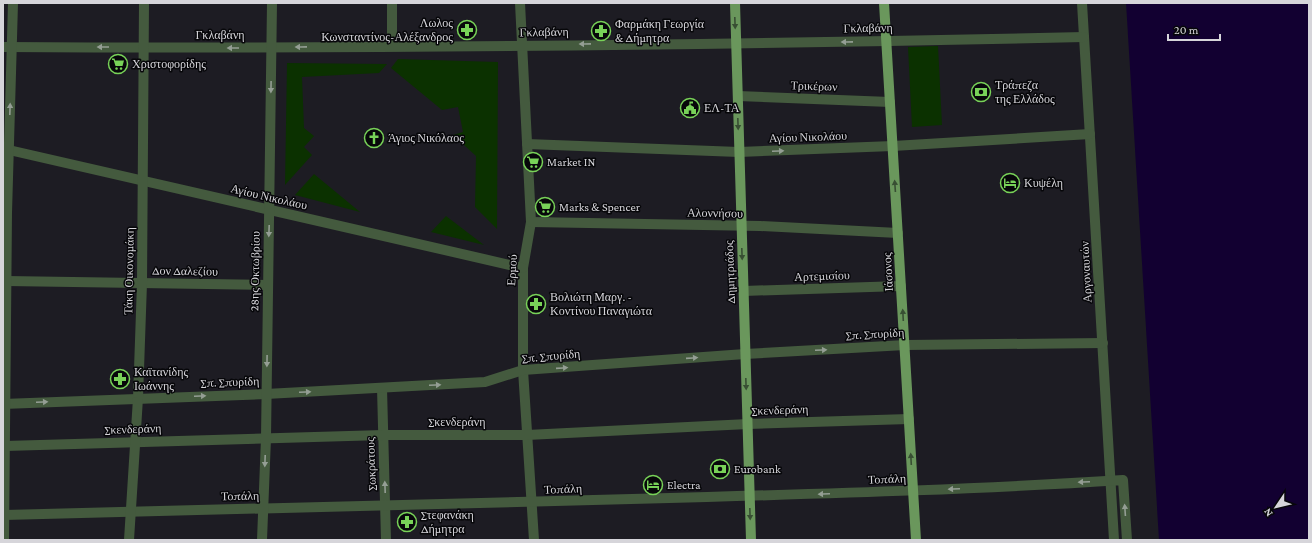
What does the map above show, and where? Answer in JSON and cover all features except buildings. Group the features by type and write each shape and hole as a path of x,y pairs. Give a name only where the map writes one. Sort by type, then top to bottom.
{"main road":[{"name":"Δημητριάδος","path":"735,3 751,540"},
{"name":"Ιάσονος","path":"884,3 916,540"}],"street":[{"path":"4,540 4,300 6,281 7,213 6,163 9,150 8,47 13,3"},
{"name":"Τάκη Οικονομάκη","path":"129,540 138,398 142,283 144,3"},
{"name":"28ης Οκτωβρίου","path":"262,540 266,438 272,3"},
{"path":"392,3 392,46"},
{"name":"Ερμού","path":"520,3 531,222 523,268 523,370 534,540"},
{"name":"Αργοναυτών","path":"1082,3 1114,540"},
{"name":"Γκλαβάνη","path":"8,47 272,48 886,41 1084,37"},
{"name":"Τρικέρων","path":"738,96 890,102"},
{"name":"Αγίου Νικολάου","path":"527,144 739,152 893,146 1090,134"},
{"name":"Αγίου Νικολάου","path":"9,150 523,268"},
{"name":"Αλοννήσου","path":"531,222 742,226 898,233"},
{"name":"Δον Δαλεζίου","path":"6,281 268,285"},
{"name":"Αρτεμισίου","path":"744,291 901,286"},
{"name":"Σπ. Σπυρίδη","path":"4,404 266,394 485,382 523,370 746,354 905,345 1103,343"},
{"name":"Σωκράτους","path":"382,388 386,540"},
{"name":"Σκενδεράνη","path":"5,446 383,435 527,435 748,424 909,419"},
{"name":"Τοπάλη","path":"4,515 385,505 532,503 913,491 1123,480 1127,540"}],"green space":[{"path":"938,46 942,125 912,127 908,47"},
{"path":"398,59 498,62 497,229 475,207 476,156 453,135 463,132 458,107 442,110 391,68"},
{"path":"287,63 387,64 379,73 302,77 304,128 314,136 304,147 312,155 285,185"},
{"path":"314,174 360,212 295,195"},
{"path":"446,216 484,245 431,232"}],"shaded area":[{"path":"1126,3 1309,3 1309,540 1159,540"}],"place":[{"name":"Λωλος Κωνσταντίνος-Αλέξανδρος","path":"467,30"},
{"name":"Φαρμάκη Γεωργία & Δήμητρα","path":"601,31"},
{"name":"Χριστοφορίδης","path":"118,64"},
{"name":"Τράπεζα της Ελλάδος","path":"981,92"},
{"name":"ΕΛ-ΤΑ","path":"690,108"},
{"name":"Άγιος Νικόλαος","path":"374,138"},
{"name":"Market IN","path":"533,162"},
{"name":"Κυψέλη","path":"1010,183"},
{"name":"Marks & Spencer","path":"545,207"},
{"name":"Βολιώτη Μαργ. - Κοντίνου Παναγιώτα","path":"536,304"},
{"name":"Καϊτανίδης Ιωάννης","path":"120,379"},
{"name":"Eurobank","path":"720,469"},
{"name":"Electra","path":"653,485"},
{"name":"Στεφανάκη Δήμητρα","path":"407,522"}]}
